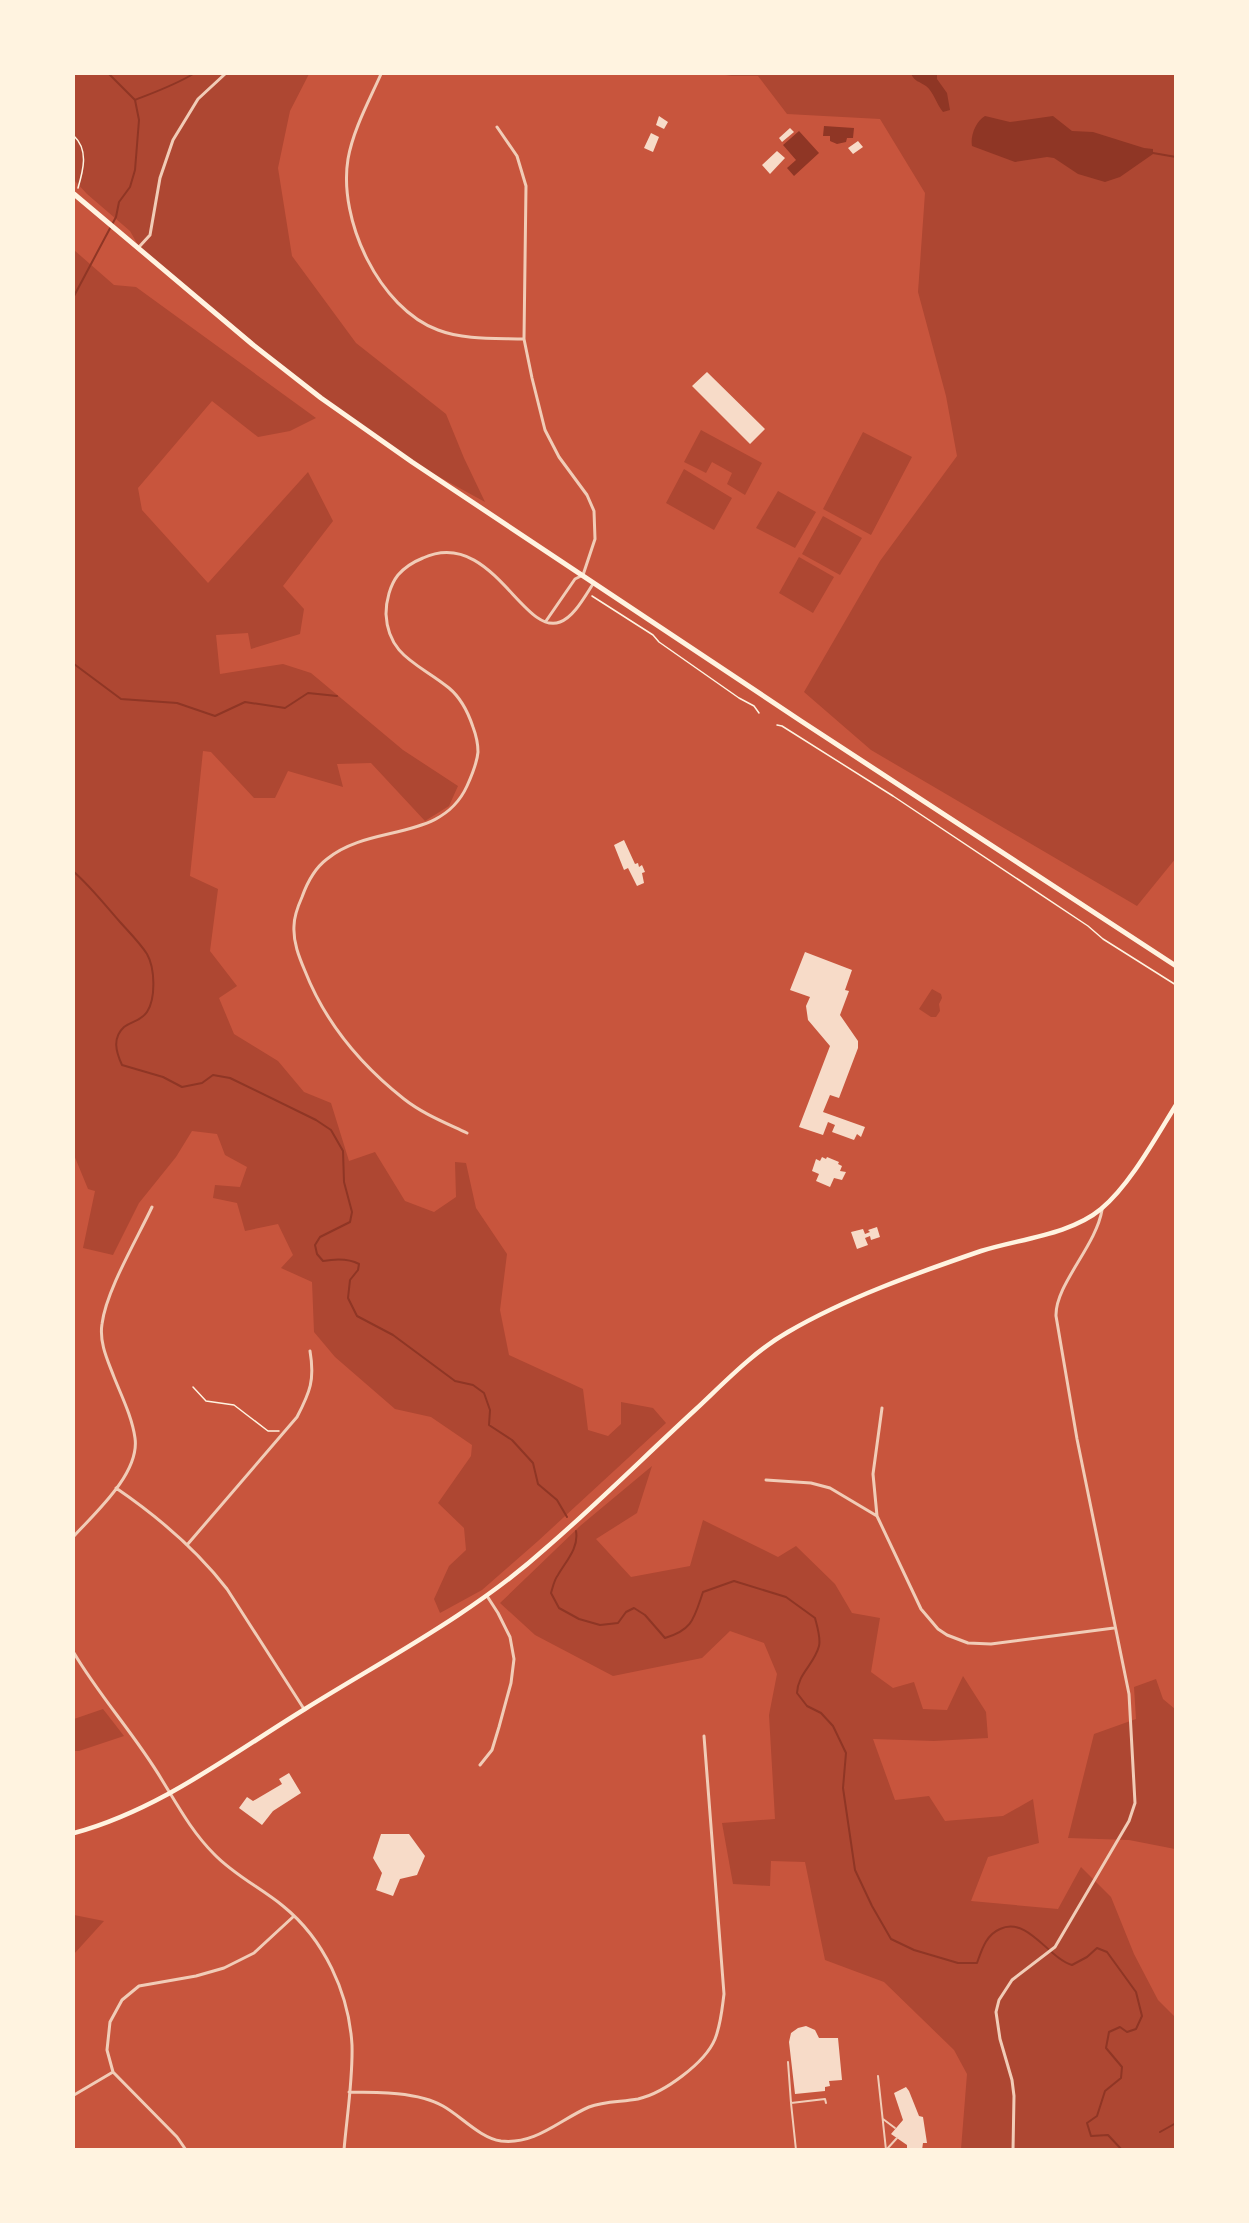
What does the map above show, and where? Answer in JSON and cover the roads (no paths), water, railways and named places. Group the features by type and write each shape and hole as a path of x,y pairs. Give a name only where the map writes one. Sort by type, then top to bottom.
{"main road":[{"path":"74,194 252,344 321,398 412,462 1176,966"},
{"path":"74,1833 105,1825 170,1794 488,1596 544,1551 743,1366 785,1334 820,1315 884,1287 985,1250 1049,1233 1083,1220 1102,1209 1140,1162 1176,1105"}],"street":[{"path":"139,247 150,235 160,178 173,140 198,99 225,74"},
{"path":"381,74 356,133 346,174 347,194 355,232 373,269 387,291 410,315 437,330 457,336 524,339"},
{"path":"497,128 517,156 526,186 524,339 545,430 559,457 587,495 594,511 595,539 582,575 575,579 546,621"},
{"path":"467,1133 406,1101 356,1054 331,1023 313,991 296,949 294,927 304,890 314,872 328,858 373,837 422,827 439,819 456,804 473,774 478,754 477,738 459,698 449,688 411,663 397,649 387,627 386,603 397,576 410,564 432,554 451,553 472,559 494,574 535,617 554,624 562,622 573,612 594,583"},
{"path":"74,1536 116,1488 129,1468 135,1451 130,1418 106,1356 102,1325 108,1301 152,1207"},
{"path":"1013,2150 1013,2088 1000,2039 996,2012 999,2000 1012,1980 1055,1947 1129,1821 1135,1803 1129,1694 1077,1439 1056,1311 1074,1268 1095,1235 1102,1209"},
{"path":"188,1545 297,1417 307,1397 313,1370 310,1351"},
{"path":"882,1408 873,1474 877,1516 921,1609 938,1629 968,1643 991,1644 1115,1628"},
{"path":"766,1480 811,1483 830,1488 877,1516"},
{"path":"116,1488 140,1504 188,1545 227,1589 304,1709"},
{"path":"480,1765 492,1750 511,1683 514,1659 510,1637 488,1596"},
{"path":"74,1653 162,1779 189,1826 230,1868 284,1906 314,1939 326,1957 341,1992 352,2045 344,2150"},
{"path":"349,2092 427,2098 498,2140 517,2142 530,2139 589,2107 640,2099 666,2088 689,2072 714,2042 724,1994 704,1736"},
{"path":"186,2150 177,2137 113,2073 107,2050 110,2022 122,2000 139,1986 196,1977 224,1968 254,1953 294,1916"},
{"path":"788,2062 796,2150"},
{"path":"74,2095 113,2073"},
{"path":"878,2076 886,2150"},
{"path":"791,2103 825,2099 826,2103"},
{"path":"883,2119 895,2128"},
{"path":"886,2150 897,2138"}],"waterway":[{"path":"74,296 116,217 119,202 130,187 135,170 139,120 135,100 109,74"},
{"path":"135,100 193,74"},
{"path":"1153,153 1176,157"},
{"path":"74,664 121,699 177,703 215,716 245,702 285,708 308,693 337,696"},
{"path":"74,872 138,942 147,954 152,967 153,991 150,1006 142,1017 124,1027 118,1036 117,1050 122,1065 163,1077 182,1087 202,1083 213,1075 230,1078 316,1120 331,1130 343,1151 344,1182 352,1212 350,1222 320,1237 315,1245 317,1254 323,1261 336,1259 359,1264 358,1270 350,1280 348,1298 357,1316 393,1335 455,1381 473,1385 484,1393 490,1410 489,1425 512,1440 533,1463 538,1484 557,1500 567,1517"},
{"path":"576,1531 574,1549 556,1579 551,1593 559,1608 579,1619 600,1625 618,1623 626,1612 634,1608 645,1615 665,1638 687,1627 703,1592 734,1581 786,1597 815,1618 819,1646 814,1659 800,1680 797,1693 807,1706 821,1713 833,1726 846,1753 843,1788 855,1870 891,1939 914,1950 958,1963 977,1963 991,1935 1000,1929 1010,1927 1020,1928 1029,1933 1063,1961 1072,1965 1087,1957 1097,1948 1107,1952 1136,1992 1142,2016 1136,2029 1127,2032 1120,2027 1109,2032 1106,2048 1122,2067 1121,2078 1105,2091 1097,2116 1087,2123 1091,2136 1108,2135 1122,2150"},
{"path":"1160,2132 1176,2123"}]}
